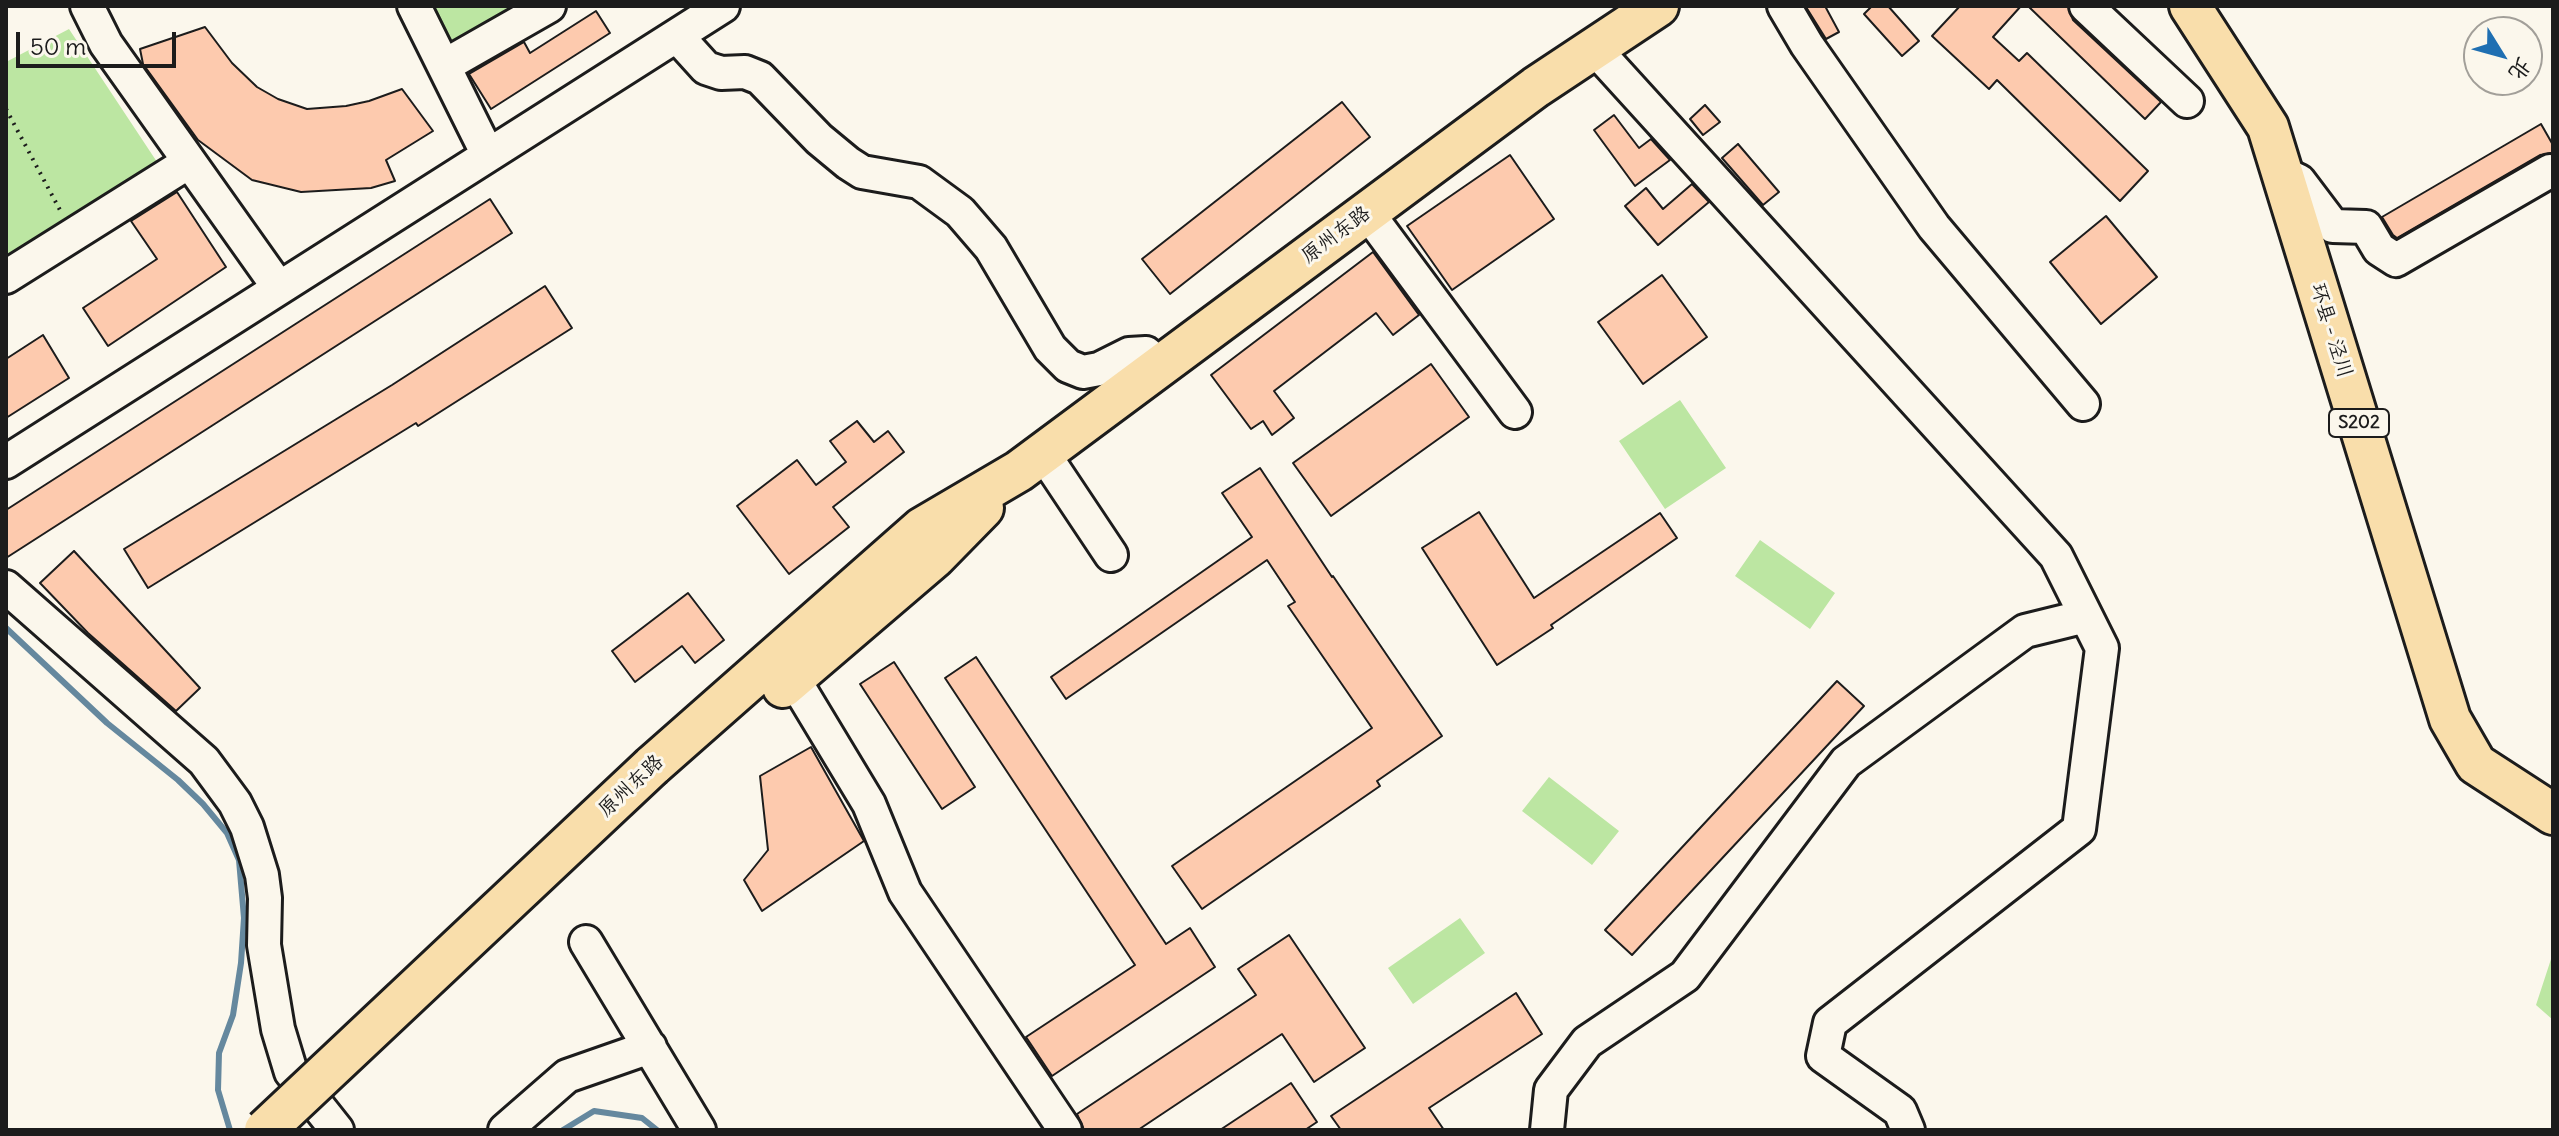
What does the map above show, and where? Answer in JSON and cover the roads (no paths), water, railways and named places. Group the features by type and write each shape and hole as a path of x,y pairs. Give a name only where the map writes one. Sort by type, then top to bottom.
{"main road":[{"name":"原州东路","path":"265,1130 661,774 922,528 1031,462 1536,87 1658,6"},
{"name":"环县 - 泾川","path":"2190,6 2268,127 2450,719 2476,764 2553,814"},
{"name":"原州东路","path":"300,1130 588,857 661,774 793,678 935,557 1031,462"}],"street":[{"path":"87,6 106,44 279,288"},
{"path":"414,6 488,155"},
{"path":"444,66 549,6"},
{"path":"6,462 723,6"},
{"path":"1784,6 1807,45 1934,227 2083,404"},
{"path":"2086,6 2187,101"},
{"path":"677,36 706,68 721,73 745,72 760,78 819,139 862,172 919,182 960,212 991,248 1050,348 1068,366 1083,372 1099,369 1129,354 1146,353 1161,366"},
{"path":"1595,49 2056,556 2102,648 2079,829 1830,1023 1823,1056 1900,1111 1908,1130"},
{"path":"6,277 189,162"},
{"path":"2282,173 2299,181 2333,226 2366,227 2379,249 2396,260 2550,171"},
{"path":"1367,212 1515,412"},
{"path":"1031,462 1111,555"},
{"path":"6,587 204,761 235,803 247,827 262,875 264,945 278,1029 291,1072 337,1130"},
{"path":"1547,1130 1551,1090 1587,1042 1685,976 1846,762 2025,631 2086,616"},
{"path":"793,678 869,804 905,892 1065,1130"},
{"path":"586,942 699,1130"},
{"path":"505,1130 567,1076 650,1047"}],"waterway":[{"path":"6,628 107,723 178,780 227,833 239,860 244,918 233,1015 219,1053 218,1090 230,1130"},
{"path":"563,1130 594,1111 642,1118 657,1130"}]}
